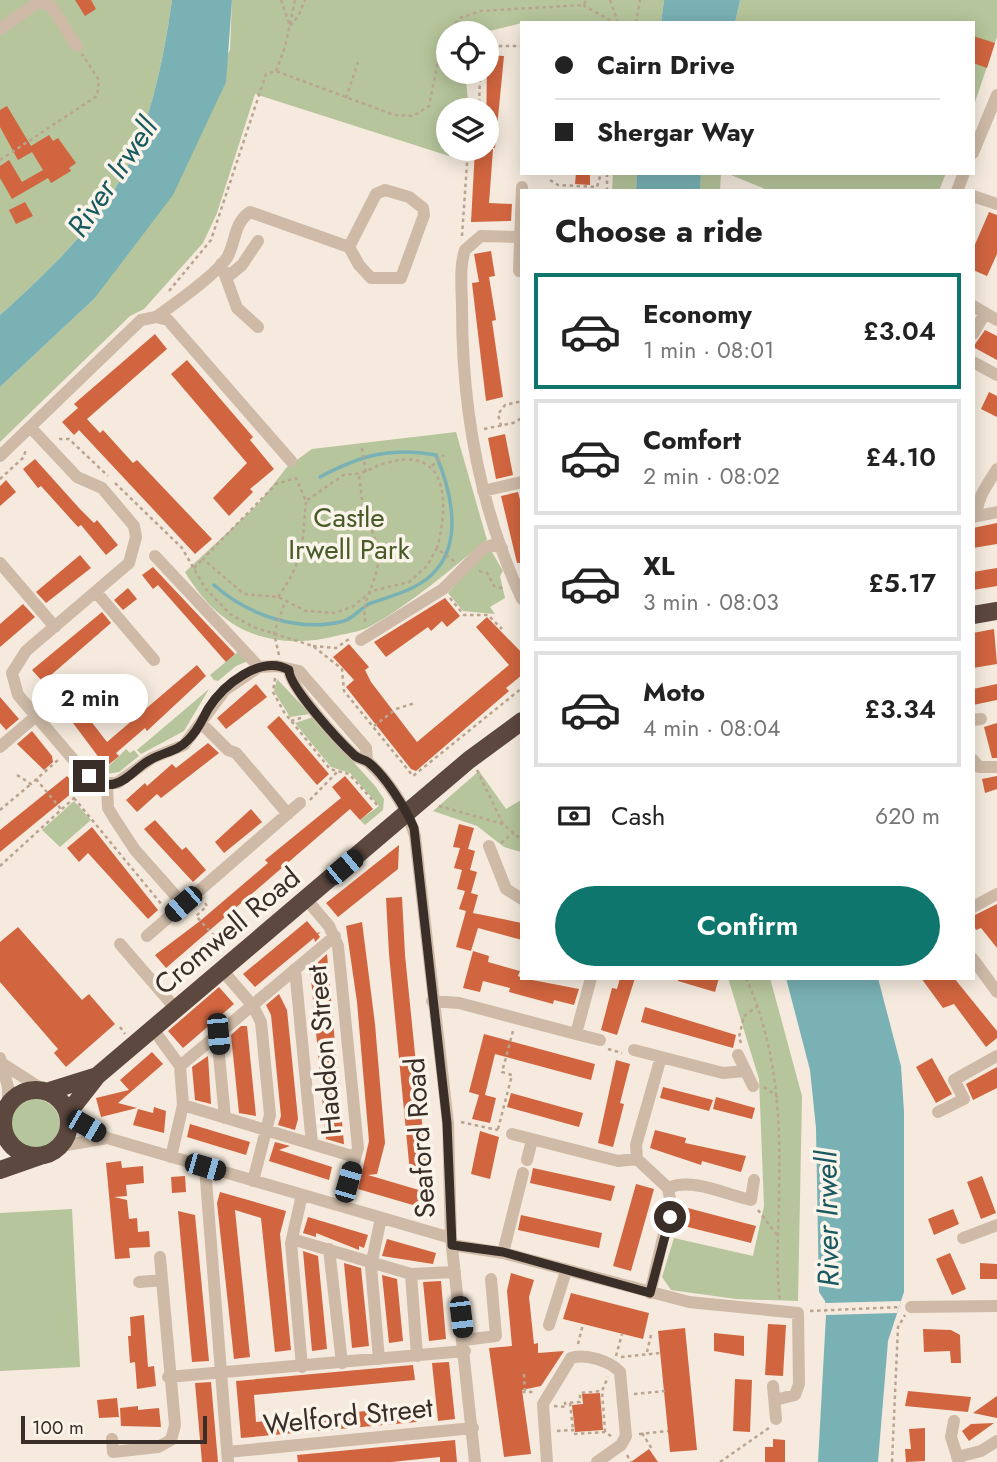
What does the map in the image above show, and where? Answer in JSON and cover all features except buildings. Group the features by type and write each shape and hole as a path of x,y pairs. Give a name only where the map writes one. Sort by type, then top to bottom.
{"highway":[{"path":"975,615 997,612"},
{"name":"Cromwell Road","path":"69,1114 97,1076 469,760 520,722"},
{"name":"Cromwell Road","path":"46,1090 97,1076"},
{"path":"0,1170 40,1156 61,1146 70,1128 69,1114 65,1105 46,1090 20,1093 4,1109 3,1142 29,1156 40,1156"}],"street":[{"path":"0,29 47,1 77,46"},
{"path":"975,149 996,103"},
{"path":"0,456 141,320 154,317 183,298 228,258 240,219 250,212 349,247 359,265 372,278 401,278 424,215 423,208 409,197 385,190 376,194 349,247"},
{"path":"975,197 997,204"},
{"path":"519,271 520,220"},
{"path":"519,237 487,234 470,243 463,256 462,327 470,432 483,491 520,595"},
{"path":"226,278 242,265 258,241"},
{"path":"221,264 237,308 258,327"},
{"path":"975,307 997,320"},
{"path":"975,330 985,313"},
{"path":"154,317 168,320 291,461"},
{"path":"975,363 997,375"},
{"path":"31,428 77,477 102,488 134,526 135,550 129,563 26,651 12,673 18,695 67,753 100,782 108,808 135,850 183,904"},
{"path":"997,469 977,506 975,516 997,512"},
{"path":"483,491 520,482"},
{"path":"361,640 443,589 484,548 492,545 502,548"},
{"path":"155,556 259,667"},
{"path":"0,563 55,627"},
{"path":"96,592 154,660"},
{"path":"100,782 117,783 152,758 184,745 225,690 259,667 283,668"},
{"name":"Seaford Road","path":"283,668 299,671 366,748 367,761 397,797 415,836 447,1123 451,1241 475,1462"},
{"path":"0,747 36,716"},
{"path":"202,724 236,753 288,814"},
{"path":"975,762 979,767 997,767"},
{"path":"147,936 300,803"},
{"path":"491,848 506,889 520,898"},
{"path":"975,906 997,894"},
{"name":"Haddon Street","path":"306,899 335,936 358,1148 341,1206"},
{"path":"180,1066 335,936"},
{"path":"120,943 176,1009"},
{"path":"975,962 997,992"},
{"path":"229,964 261,1022 270,1115 253,1181"},
{"path":"295,969 312,1144"},
{"path":"576,1034 590,980"},
{"path":"432,1001 459,1003 600,1040"},
{"path":"153,1029 180,1066 183,1105 171,1157"},
{"path":"218,1034 225,1118"},
{"path":"634,1050 723,1073 742,1064 753,1086"},
{"path":"938,1112 964,1099 954,1080 997,1056"},
{"path":"650,1293 670,1217 668,1188 637,1159 637,1137 661,1057"},
{"path":"1,1061 46,1090"},
{"path":"1,1061 4,1109"},
{"path":"183,1105 355,1157"},
{"path":"69,1114 107,1139 341,1206 451,1241 503,1252 650,1293 721,1308 798,1313 799,1384 795,1395 775,1400"},
{"path":"512,1134 618,1161 637,1159"},
{"path":"61,1146 107,1139"},
{"path":"527,1160 532,1140"},
{"path":"205,1167 228,1457"},
{"path":"503,1252 523,1173"},
{"path":"668,1188 683,1184 695,1185 751,1200 754,1180"},
{"path":"302,1195 292,1239 302,1367"},
{"path":"379,1359 372,1261 381,1218"},
{"path":"963,1238 997,1224"},
{"path":"292,1239 411,1274 455,1272"},
{"path":"328,1250 342,1363"},
{"path":"111,1439 113,1452 158,1447 171,1440 175,1425 168,1377 160,1257"},
{"path":"549,1325 566,1270"},
{"path":"411,1274 417,1356"},
{"path":"168,1377 220,1375 417,1356 464,1346 496,1336 491,1279"},
{"path":"139,1282 162,1280"},
{"path":"911,1307 997,1306"},
{"path":"543,1462 543,1404 571,1358 579,1355 613,1364 620,1372 626,1436 621,1446 597,1462"},
{"path":"773,1386 776,1419"},
{"path":"954,1421 951,1437 958,1460 997,1441"},
{"name":"Welford Street","path":"228,1457 472,1428"}],"path":[{"path":"281,0 290,26"},
{"path":"276,71 295,0"},
{"path":"290,26 299,15 305,0"},
{"path":"583,5 587,0"},
{"path":"610,0 616,21"},
{"path":"636,21 640,0"},
{"path":"154,317 154,309 211,240 267,74 276,71 394,115 413,116 429,106 443,36 460,18 481,11 583,5 613,21"},
{"path":"0,160 97,96 99,80 77,46"},
{"path":"499,46 520,46"},
{"path":"346,98 358,62"},
{"path":"467,161 462,229 463,236 470,243"},
{"path":"550,180 558,185 596,189"},
{"path":"501,426 498,414 505,405 520,401"},
{"path":"470,432 501,426 520,419"},
{"path":"42,440 69,439 172,538 205,588 230,614 274,634 313,646 342,669 344,691 414,776 520,690"},
{"path":"362,448 366,473"},
{"path":"432,466 444,455"},
{"path":"203,559 244,594 278,597 285,604 306,611 334,613 352,607 372,591 408,582 426,566 437,548 445,521 441,483 432,466 420,460 387,462 359,476 345,474 306,500"},
{"path":"359,476 363,505 379,560 363,615 367,626"},
{"path":"194,568 276,484 296,478 306,500 299,561 296,571 278,597"},
{"path":"437,548 449,556"},
{"path":"479,571 487,573 494,586 520,595"},
{"path":"443,589 464,615 488,615 502,629"},
{"path":"285,604 274,634 283,668 273,692 284,712 330,769 349,774 377,806"},
{"path":"374,726 396,709 415,703"},
{"path":"0,810 67,753"},
{"path":"469,760 480,775 503,824"},
{"path":"300,803 309,801 338,771"},
{"path":"17,775 31,784"},
{"path":"36,779 62,809"},
{"path":"0,865 74,798 100,782"},
{"path":"74,798 171,915"},
{"path":"423,799 454,812 503,824 520,837"},
{"path":"491,848 514,832"},
{"path":"197,893 207,906 196,916 229,964"},
{"path":"747,980 758,1006 778,1097 777,1235 781,1310"},
{"path":"742,1064 746,1059 739,1037 744,1016 758,1006"},
{"path":"498,1129 512,1075 502,1072 516,1017"},
{"path":"600,1040 602,1047 627,1054 634,1050"},
{"path":"447,1123 467,1122 512,1134"},
{"path":"751,1200 777,1235"},
{"path":"815,1310 911,1307"},
{"path":"892,1462 898,1327 911,1307"},
{"path":"646,1354 651,1335"},
{"path":"616,1358 660,1353"},
{"path":"524,1374 525,1391"},
{"path":"601,1391 605,1432 573,1434 570,1403 580,1402 580,1393 601,1391"},
{"path":"628,1395 666,1391"},
{"path":"720,1462 777,1422 776,1419"},
{"path":"632,1434 668,1431"},
{"path":"642,1433 652,1449"}],"green space":[{"path":"0,0 172,0 153,98 127,168 91,223 46,272 0,315"},
{"path":"232,0 664,0 661,21 520,21 520,23 499,29 499,21 436,21 436,84 466,84 468,98 436,98 436,152 255,94 217,213 203,243 144,309 130,316 0,442 0,387 94,299 230,50"},
{"path":"740,0 997,0 997,37 975,102 975,21 735,21"},
{"path":"613,175 637,175 636,189 612,189"},
{"path":"701,175 721,175 720,189 700,189"},
{"path":"731,175 945,175 940,189 765,189"},
{"name":"Castle Irwell Park","path":"456,432 487,540 416,597 371,626 356,632 315,640 271,639 250,633 215,610 185,572 258,504 287,467 312,449"},
{"path":"485,552 492,552 503,571 500,576 505,598 490,607 495,614 463,611 448,593"},
{"path":"239,651 248,661 236,666 218,681 214,680 210,675"},
{"path":"277,679 310,714 290,717 274,691"},
{"path":"209,689 184,731 141,754 137,750"},
{"path":"313,717 384,799 383,810 365,825 360,820 379,806 350,773 331,767 295,723"},
{"path":"126,749 130,753 134,750 139,756 119,772 107,774 105,770"},
{"path":"479,771 506,809 520,801 520,852 504,847 477,826 433,811"},
{"path":"74,801 91,820 60,847 42,830"},
{"path":"729,980 771,980 802,1096 798,1301 736,1299 671,1290 662,1277 674,1238 753,1256 764,1206 759,1079"},
{"path":"35,1099 53,1106 60,1124 53,1142 35,1149 17,1142 10,1124 17,1106"},
{"path":"72,1209 80,1367 0,1371 0,1213"}],"water":[{"path":"172,0 232,0 226,82 173,195 94,299 0,387 0,315 46,272 91,223 127,168 153,98"},
{"path":"664,0 740,0 735,21 661,21"},
{"path":"637,175 701,175 700,189 636,189"},
{"name":"River Irwell","path":"787,980 879,980 901,1066 904,1112 904,1292 888,1341 878,1462 818,1462 826,1315 825,1301 819,1292 816,1128 810,1070"}],"pier":[{"path":"901,1301 897,1313 826,1315 825,1303"}],"waterway":[{"path":"214,585 242,605 274,619 309,625 327,624 348,620 371,603 423,582 437,569 450,543 452,513 446,482 436,455 404,452 376,455 349,463 320,477"}],"route":[{"path":"89,776 101,783 117,783 152,758 184,745 202,724 209,708 225,690 243,676 259,667 277,666 289,670 289,679 317,712 356,756 367,761 397,797 414,828 447,1123 452,1245 465,1244 503,1252 650,1293 670,1217"}]}
